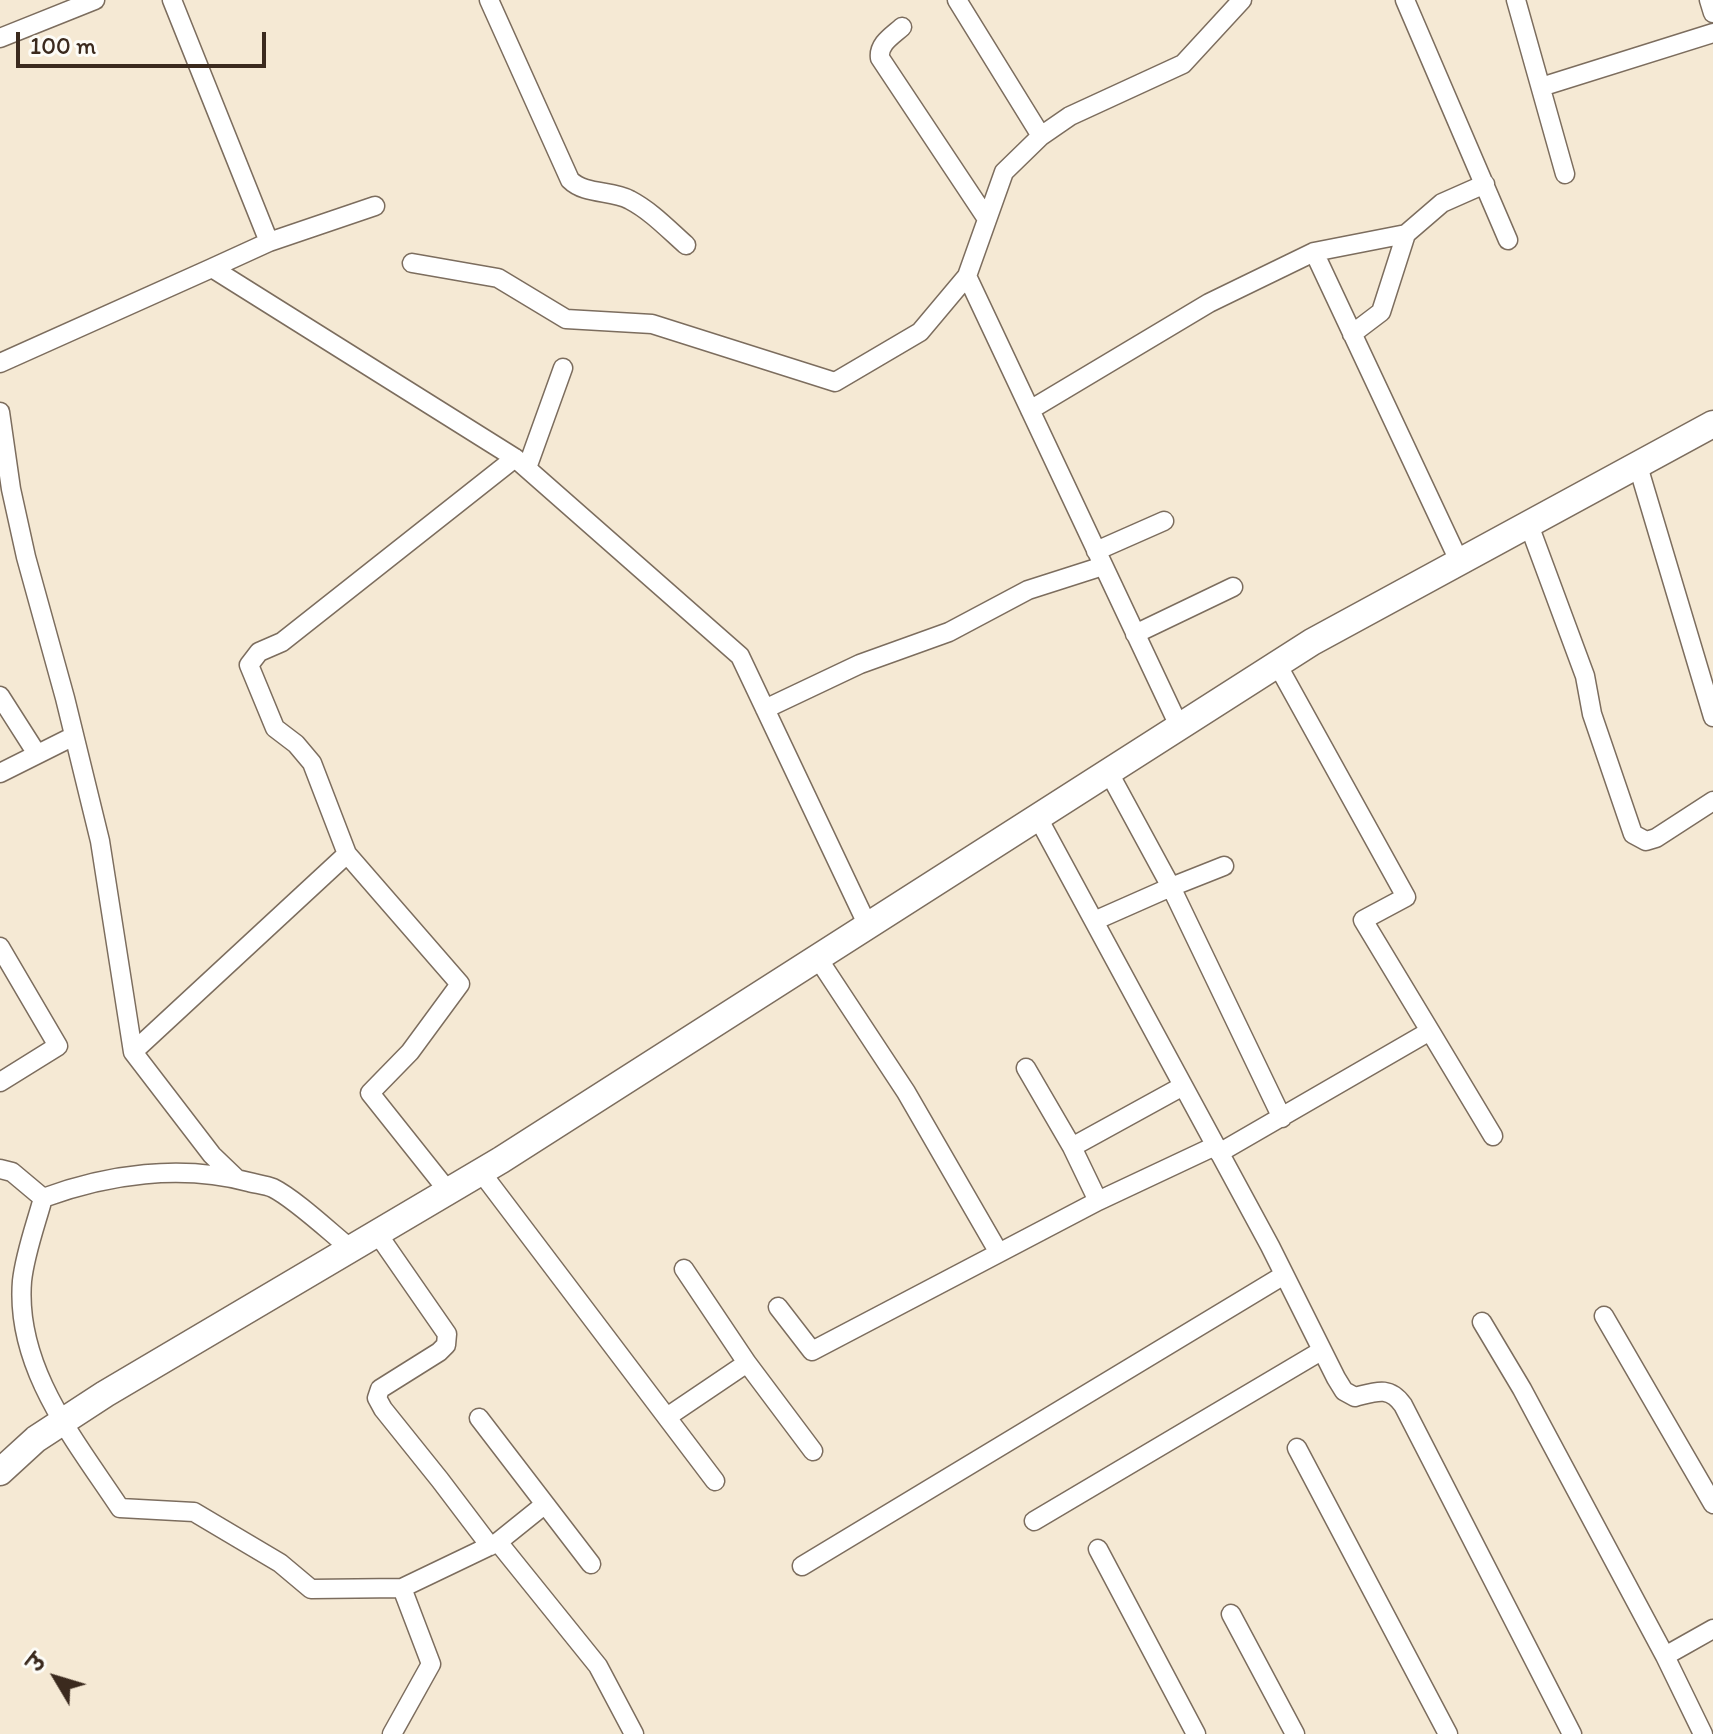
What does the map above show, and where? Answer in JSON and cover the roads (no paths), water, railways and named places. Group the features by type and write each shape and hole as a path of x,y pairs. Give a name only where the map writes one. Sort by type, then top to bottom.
{"street":[{"path":"0,38 95,0"},
{"path":"172,0 269,242"},
{"path":"489,0 570,180 583,188 627,198 645,209 686,245"},
{"path":"957,0 1041,136"},
{"path":"412,263 498,278 566,319 652,324 835,382 920,332 967,276 1004,172 1041,136 1070,116 1183,64 1242,0"},
{"path":"1405,0 1508,240"},
{"path":"1516,0 1565,174"},
{"path":"1709,0 1713,13"},
{"path":"902,27 883,44 879,51 880,58 987,219"},
{"path":"1541,87 1713,33"},
{"path":"1030,410 1209,303 1314,252 1406,234 1442,203 1485,184"},
{"path":"0,363 269,242 375,206"},
{"path":"1352,334 1381,312 1406,234"},
{"path":"1314,252 1460,563"},
{"path":"212,268 521,463 740,656 867,924"},
{"path":"967,276 1179,726"},
{"path":"448,1191 370,1093 410,1052 460,984 347,854 312,763 296,744 275,728 249,665 259,652 282,642 521,463 563,368"},
{"path":"0,412 11,489 26,557 100,841 133,1052 212,1155 236,1178"},
{"path":"0,1472 36,1439 62,1422 481,1172 1312,642 1713,424"},
{"path":"1638,466 1713,717"},
{"path":"765,709 860,664 949,632 1028,590 1100,559 1164,521"},
{"path":"1529,525 1585,676 1592,714 1633,834 1646,841 1656,838 1713,801"},
{"path":"1135,634 1233,587"},
{"path":"1277,664 1406,897 1363,920 1493,1136"},
{"path":"0,696 37,754"},
{"path":"0,773 74,736"},
{"path":"1108,771 1171,887 1282,1118"},
{"path":"1037,816 1344,1391 1355,1397 1386,1391 1396,1395 1403,1405 1572,1734"},
{"path":"133,1052 347,854"},
{"path":"1094,921 1224,866"},
{"path":"0,947 58,1046 0,1082"},
{"path":"817,957 906,1092 999,1253"},
{"path":"778,1307 812,1351 1098,1201 1217,1150 1282,1118 1430,1031"},
{"path":"1026,1068 1072,1147 1098,1201"},
{"path":"1072,1147 1183,1086"},
{"path":"0,1169 12,1172 43,1198"},
{"path":"43,1198 67,1189 158,1172 197,1172 236,1178 272,1188 351,1249"},
{"path":"481,1172 715,1481"},
{"path":"43,1198 22,1281 24,1321 47,1397 120,1508 194,1512 280,1563 311,1589 402,1588 494,1544 544,1505"},
{"path":"377,1233 447,1334 446,1345 439,1352 380,1389 377,1398 494,1544 598,1666 634,1734"},
{"path":"684,1269 747,1363 813,1451"},
{"path":"802,1566 1284,1275"},
{"path":"1604,1316 1713,1504"},
{"path":"1482,1322 1522,1389 1665,1656 1703,1734"},
{"path":"1034,1521 1321,1351"},
{"path":"667,1417 747,1363"},
{"path":"479,1418 591,1564"},
{"path":"1297,1448 1448,1734"},
{"path":"1098,1549 1196,1734"},
{"path":"392,1734 431,1664 402,1588"},
{"path":"1231,1614 1295,1734"},
{"path":"1665,1656 1713,1629"}]}
